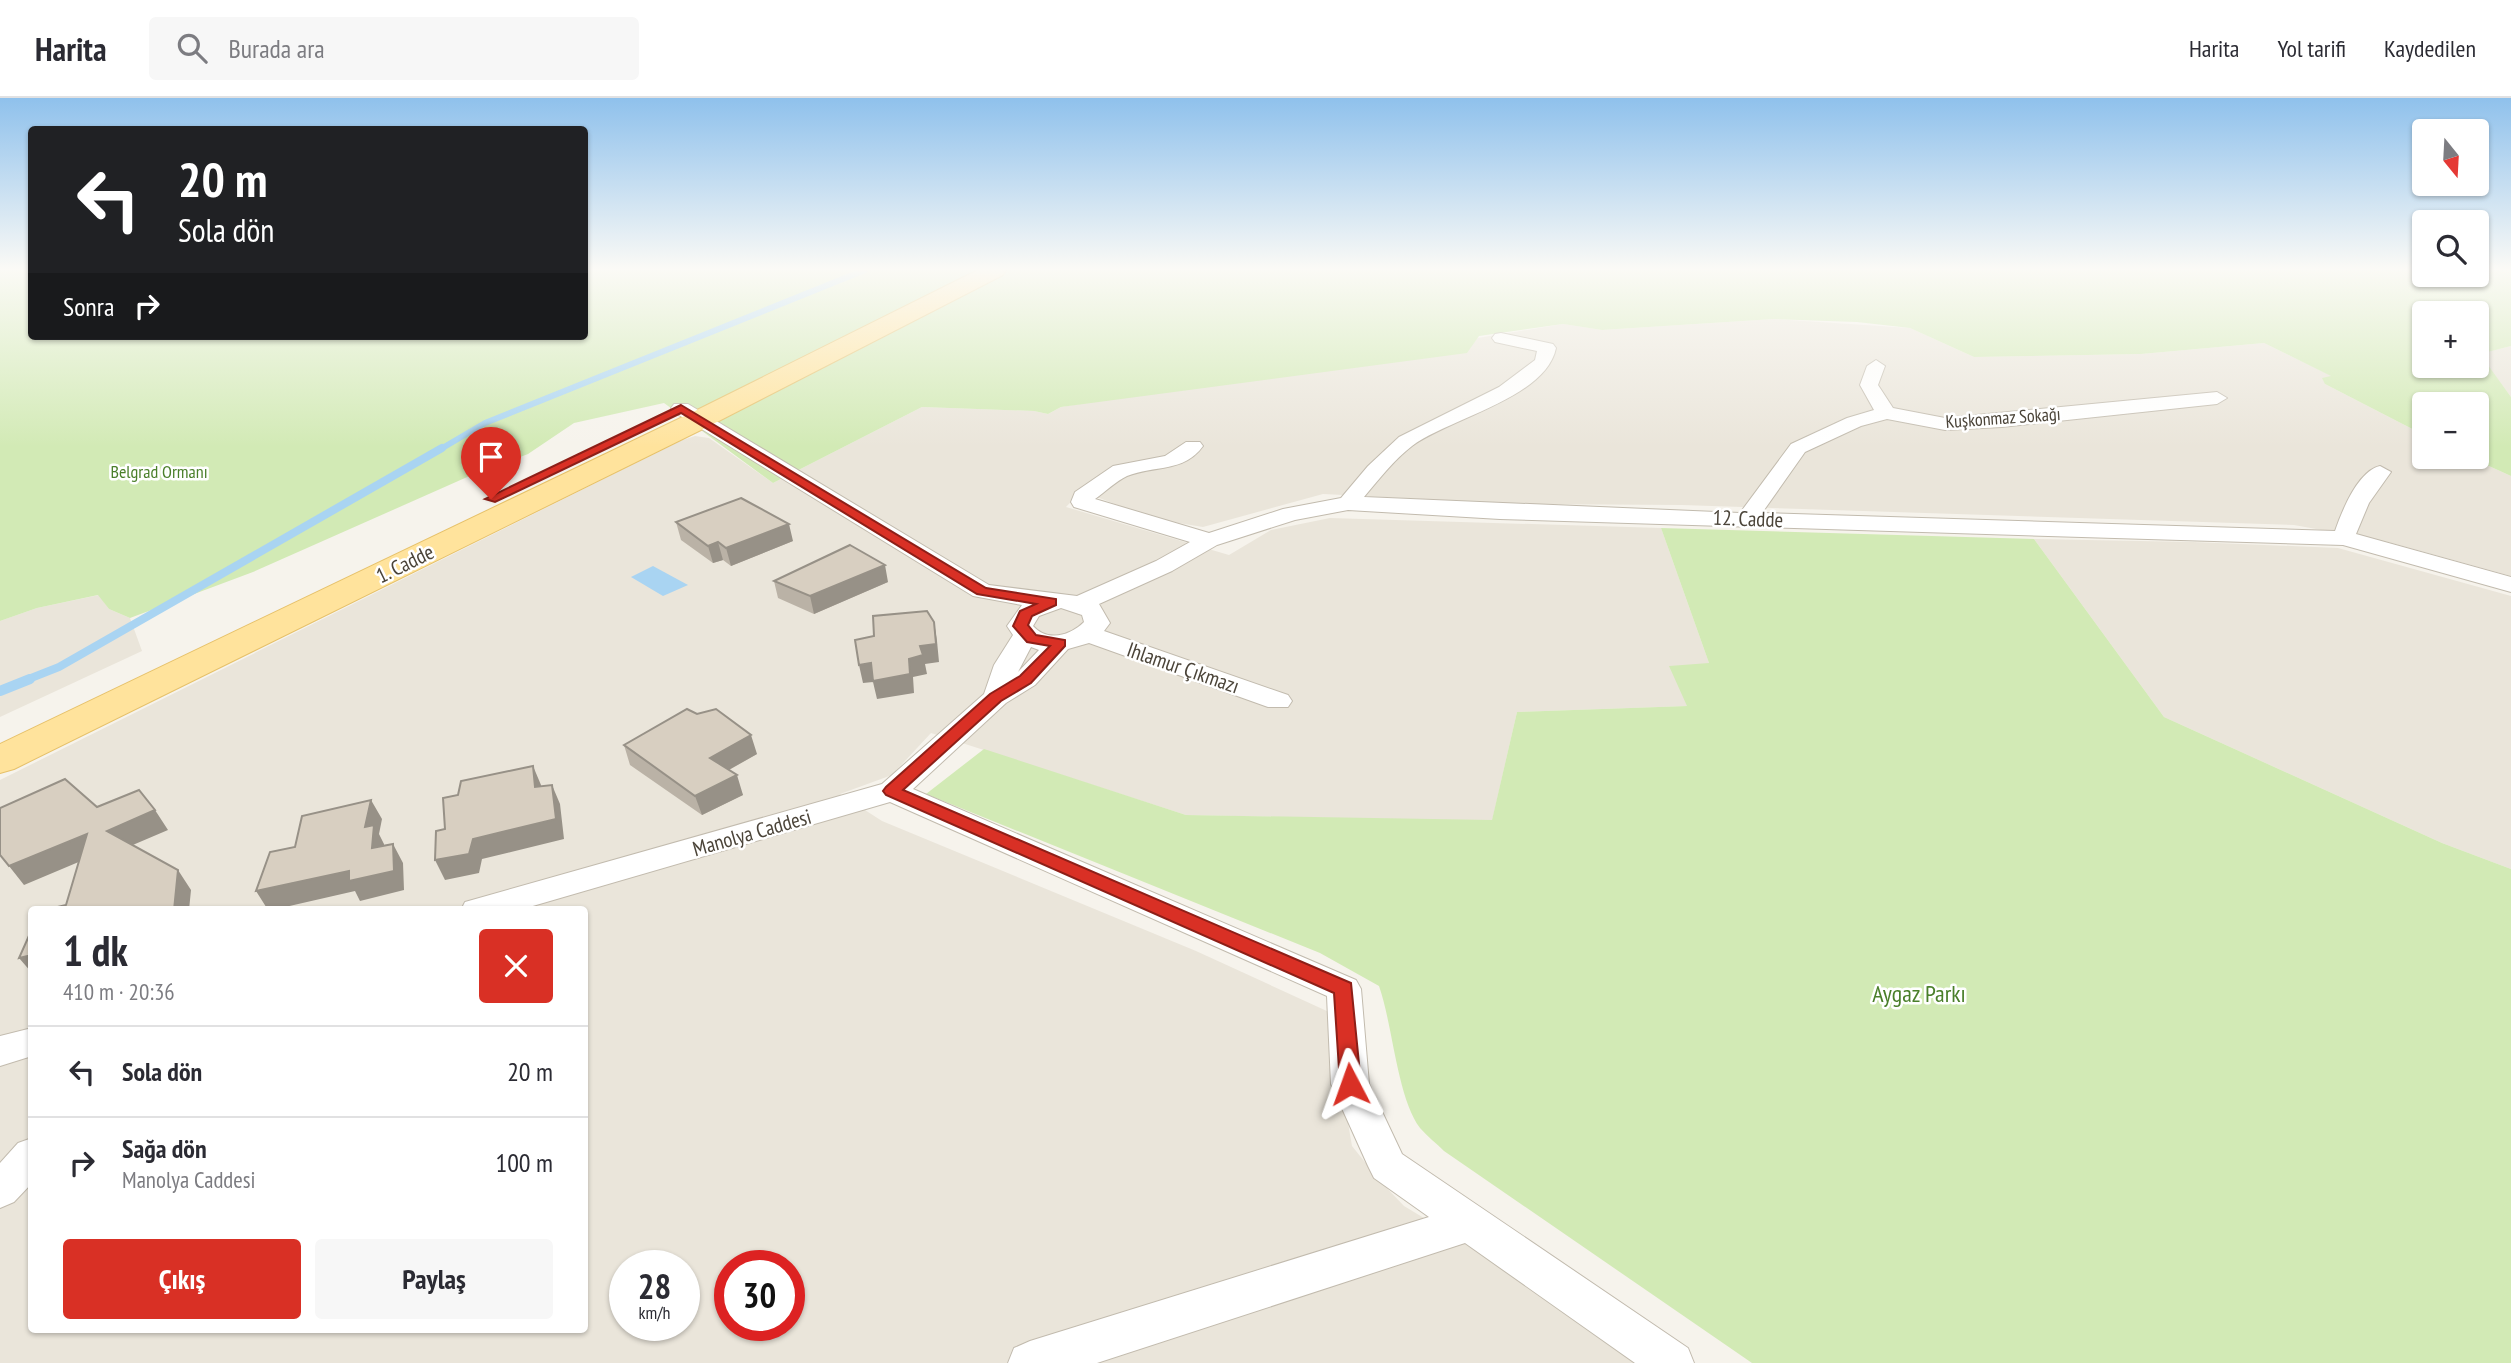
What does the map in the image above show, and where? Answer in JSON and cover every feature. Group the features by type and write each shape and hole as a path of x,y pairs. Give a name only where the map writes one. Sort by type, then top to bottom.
{"main road":[{"name":"1. Cadde","path":"0,760 691,414 851,329"},
{"name":"1. Cadde","path":"0,731 870,329"}],"street":[{"path":"1348,503 1406,441 1506,391 1544,362 1547,348 1501,338"},
{"path":"1876,366 1869,385 1886,413"},
{"name":"Kuşkonmaz Sokağı","path":"1748,517 1798,448 1854,422 1886,413 1945,424 2002,421 2217,398"},
{"path":"691,414 982,591 991,608 1040,642 1060,643"},
{"path":"1193,446 1172,461 1121,471 1083,497 1082,502 1209,540"},
{"path":"2344,538 2350,515 2362,493 2380,472"},
{"name":"12. Cadde","path":"1060,643 1088,618 1138,592 1164,566 1209,540 1291,514 1348,503 1500,512 1748,517 1843,523 2344,538 2511,584"},
{"name":"Ihlamur Çıkmazı","path":"982,591 1051,602 1278,701"},
{"path":"996,697 1023,630 1026,614 1051,602"},
{"name":"Manolya Caddesi","path":"492,906 726,842 892,791 996,697 1026,680 1060,643"},
{"path":"892,791 1344,989 1350,1084 1388,1166 1672,1363"},
{"path":"0,1051 28,1043"},
{"path":"0,1190 28,1159"},
{"path":"1030,1363 1471,1223"}],"shaded area":[{"path":"1533,329 1912,329 1974,357 2141,354 2264,343 2332,376 2325,384 2412,429 2412,469 2489,469 2489,466 2511,476 2511,576 2388,542 2294,525 1682,505 1525,504 1323,494 1203,527 1154,519 1081,491 1066,507 1229,555 1271,530 1330,518 1661,528 1709,663 1687,706 1517,712 1492,821 1186,815 931,733 892,775 840,794 882,821 1196,951 1329,1012 1352,1146 1380,1181 1404,1206 1507,1268 1638,1363 0,1363 0,780 680,441 695,436 709,438 773,483 922,407 1034,411 1048,414 1061,407"},
{"path":"2511,346 2511,397 2489,367 2489,352"},
{"path":"2034,539 2338,548 2511,596 2511,869 2442,843 2164,717"},
{"path":"99,595 109,609 130,618 142,651 0,717 0,621 37,608"}],"green space":[{"name":"Belgrad Ormanı","path":"0,329 28,329 28,340 588,340 588,329 1528,329 1479,336 1467,353 1061,407 1048,414 1034,411 922,407 773,483 664,403 574,423 528,454 474,474 253,572 130,618 109,609 98,595 37,608 0,621"},
{"name":"Belgrad Ormanı","path":"1912,329 2412,329 2412,378 2489,378 2489,366 2511,397 2511,476 2489,466 2489,392 2412,392 2412,429 2325,384 2322,378 2331,376 2264,343 2141,354 1974,357"},
{"name":"Belgrad Ormanı","path":"2489,329 2511,329 2511,346 2489,352"},
{"name":"Aygaz Parkı","path":"1661,528 2034,539 2164,717 2442,843 2511,869 2511,1363 1752,1363 1444,1151 1420,1128 1406,1098 1379,986 1320,953 926,794 984,749 1186,815 1492,820 1517,712 1687,706 1669,666 1709,663"}],"water":[{"path":"653,566 688,585 663,596 631,577"}],"building":[{"path":"741,498 789,524 726,548 718,542 708,546 676,522"},
{"path":"850,545 885,565 810,596 774,581"},
{"path":"927,611 934,622 936,644 920,646 923,655 909,659 910,674 873,681 871,663 859,665 855,640 874,636 873,616"},
{"path":"687,709 697,714 716,709 751,735 710,758 737,775 695,796 624,745"},
{"path":"533,766 535,787 552,785 556,819 473,839 469,854 435,860 436,831 445,829 443,798 458,795 461,781"},
{"path":"65,779 97,807 139,790 155,810 107,831 178,870 174,906 62,906 66,905 87,834 9,866 0,855 0,808"},
{"path":"371,800 365,827 374,825 372,848 393,844 394,871 349,881 349,871 256,891 270,852 295,847 302,816"},
{"path":"28,938 28,956 19,958"}],"waterway":[{"path":"439,450 485,423 718,329"},
{"path":"26,680 59,667 442,448"},
{"path":"0,691 30,679"}],"route":[{"path":"491,499 681,408 982,591 1051,602 1032,609 1021,620 1020,626 1032,639 1060,643 1026,680 996,697 892,791 1344,989 1350,1084"}]}
